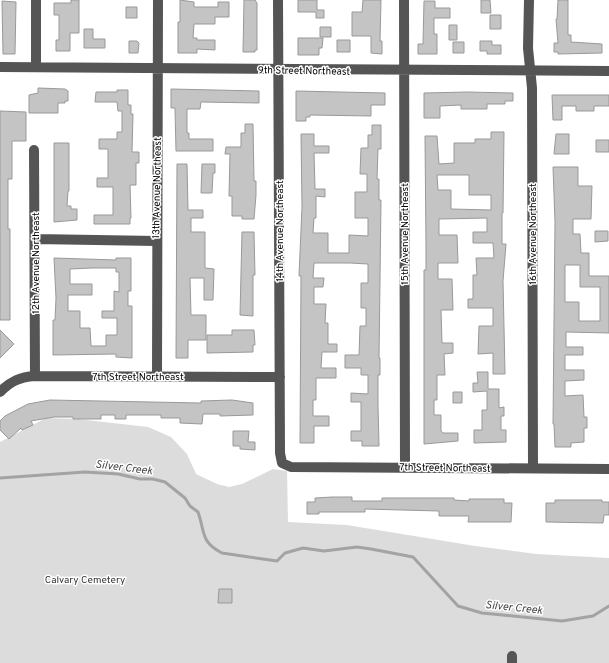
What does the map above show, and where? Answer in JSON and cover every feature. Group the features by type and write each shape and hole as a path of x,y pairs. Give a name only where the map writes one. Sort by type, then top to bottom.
{"street":[{"path":"36,0 36,67"},
{"name":"13th Avenue Northeast","path":"157,375 156,241 158,0"},
{"name":"14th Avenue Northeast","path":"278,0 280,453 282,463"},
{"name":"15th Avenue Northeast","path":"404,0 405,467"},
{"name":"16th Avenue Northeast","path":"529,0 530,71 532,88 534,468"},
{"name":"9th Street Northeast","path":"0,67 404,71 609,71"},
{"name":"12th Avenue Northeast","path":"34,150 35,376"},
{"path":"35,239 156,241"},
{"name":"7th Street Northeast","path":"0,392 14,380 23,377 35,376 157,375 280,377"},
{"name":"7th Street Northeast","path":"282,463 291,467 609,469"}],"green space":[{"name":"Calvary Cemetery","path":"46,418 77,419 148,427 171,437 187,454 196,474 217,484 229,487 242,484 273,469 287,471 288,522 347,525 475,546 536,554 609,558 609,663 0,663 0,442"}],"building":[{"path":"71,0 79,0 79,33 70,33 70,51 56,51 56,40 59,40 59,15 54,15 54,3 71,3"},
{"path":"180,0 194,2 194,7 218,7 218,2 229,2 229,17 215,17 215,24 194,24 193,38 197,38 197,40 215,40 215,50 197,49 197,53 178,53"},
{"path":"244,0 255,0 257,3 257,50 255,50 255,52 243,52"},
{"path":"298,0 317,0 317,10 324,10 324,18 316,18 316,12 298,12"},
{"path":"363,0 381,0 380,41 382,41 382,54 371,53 371,36 352,36 352,12 362,12"},
{"path":"481,0 490,0 491,13 481,13"},
{"path":"558,0 568,0 568,35 571,35 571,42 602,44 602,53 558,54 558,52 554,52 554,43 558,43 556,19"},
{"path":"2,1 16,2 15,54 3,54"},
{"path":"424,1 435,1 435,8 450,8 450,18 434,18 434,34 437,34 437,54 418,54 418,44 423,44"},
{"path":"126,7 137,7 137,18 126,18"},
{"path":"490,15 501,15 501,29 490,29"},
{"path":"449,25 457,25 457,40 449,40"},
{"path":"320,27 331,27 331,37 320,37"},
{"path":"84,29 93,29 93,39 105,39 105,48 84,48"},
{"path":"298,38 323,38 322,48 319,48 319,55 298,55"},
{"path":"337,40 350,40 350,52 337,52"},
{"path":"129,41 137,41 139,43 138,53 129,53"},
{"path":"480,41 492,41 492,45 501,45 501,54 487,54 487,51 480,51"},
{"path":"453,42 464,42 464,53 453,53"},
{"path":"38,88 65,89 68,91 68,101 65,101 65,103 58,103 58,113 29,113 29,95 38,93"},
{"path":"171,89 259,91 259,103 201,102 200,109 187,109 187,133 189,133 189,139 213,139 213,151 176,151 175,108 171,108"},
{"path":"117,90 128,90 128,105 131,105 131,114 133,114 132,152 139,152 139,163 136,163 136,185 130,185 130,224 94,224 94,215 113,215 113,187 97,187 97,178 108,178 108,149 99,149 99,139 117,139 117,132 122,132 122,111 118,111 117,102 95,102 96,92 117,92"},
{"path":"296,91 385,93 385,105 371,105 371,116 310,115 310,117 306,117 306,121 296,121"},
{"path":"424,93 513,93 513,101 505,101 505,104 487,104 487,109 461,109 461,105 440,106 440,118 424,118"},
{"path":"552,95 609,95 609,106 594,106 594,111 576,111 576,106 562,106 562,120 553,120"},
{"path":"0,111 26,112 26,141 12,141 12,179 8,179 8,229 10,229 10,320 0,320"},
{"path":"245,124 253,124 254,181 256,181 254,219 242,219 242,216 232,216 232,196 229,196 230,154 225,154 226,147 241,147 241,133 245,133"},
{"path":"372,125 381,125 381,149 378,149 377,179 379,179 379,200 381,200 380,375 378,375 379,446 362,446 362,441 351,441 351,431 361,431 361,402 351,402 351,393 368,394 368,375 361,375 361,368 345,368 345,355 359,355 360,326 366,326 366,308 361,308 361,283 368,283 368,264 350,263 314,263 313,278 324,278 323,287 314,287 314,304 326,304 325,323 328,323 328,344 337,344 337,352 322,352 321,368 336,368 336,378 316,378 316,400 313,400 313,416 329,416 329,426 314,426 314,443 300,443 301,276 299,276 302,207 301,134 314,134 314,146 329,146 329,153 314,153 315,189 325,189 325,197 316,196 316,218 314,218 313,233 328,233 328,253 349,253 349,235 368,236 368,218 355,218 355,192 367,192 367,174 360,174 361,148 368,148 368,135 372,135"},
{"path":"491,132 504,132 502,244 506,244 503,281 505,374 493,374 493,353 478,354 479,326 493,326 493,308 468,308 468,299 473,299 473,275 477,275 476,258 494,258 493,243 473,243 473,232 487,232 487,218 439,219 439,235 457,235 458,263 438,263 438,279 452,279 453,310 441,310 442,343 453,343 453,353 444,354 445,375 437,375 437,400 434,400 434,415 441,415 441,431 443,433 458,433 458,441 424,444 424,270 426,270 425,136 437,136 439,164 454,163 454,143 475,143 475,139 491,139","holes":["437,175 469,175 469,195 491,195 491,210 451,209 451,190 438,190"]},
{"path":"556,134 569,134 569,154 554,154"},
{"path":"596,140 609,140 609,152 596,152"},
{"path":"54,143 69,143 69,191 67,206 71,206 71,209 77,209 77,220 54,222"},
{"path":"177,164 187,164 188,210 203,210 203,218 191,218 191,232 205,232 205,268 214,269 213,300 204,300 204,278 190,278 191,315 206,315 206,340 188,340 188,358 176,358"},
{"path":"202,164 215,164 212,193 201,193"},
{"path":"553,167 578,167 578,186 592,186 591,219 573,219 573,234 580,234 581,253 589,253 589,276 609,276 609,333 566,332 566,347 583,347 583,355 565,355 565,370 584,370 584,380 565,381 565,396 583,395 584,417 587,417 587,428 584,428 584,442 571,443 571,447 555,447 553,424 555,222","holes":["565,265 580,265 580,287 600,287 600,321 579,321 579,302 565,302"]},
{"path":"595,231 608,231 608,241 595,242"},
{"path":"242,232 254,232 255,275 253,275 253,316 240,315"},
{"path":"54,258 116,260 116,258 131,258 131,291 128,291 128,306 132,306 132,358 116,357 116,354 53,355 53,320 55,320 56,298","holes":["116,268 116,272 119,272 119,292 114,291 114,311 102,311 102,318 117,318 117,335 106,335 106,346 91,346 90,328 80,328 80,311 68,311 68,295 92,295 92,284 70,284 70,269"]},
{"path":"0,330 14,344 0,358"},
{"path":"232,330 254,330 255,345 253,345 253,352 207,353 207,335 232,335"},
{"path":"477,372 488,372 488,389 499,389 499,408 504,407 504,416 501,416 501,430 506,430 506,442 474,443 474,430 482,430 482,410 487,410 487,391 473,392 473,383 478,383"},
{"path":"453,392 462,392 462,403 453,403"},
{"path":"50,400 201,403 201,401 232,400 253,403 253,415 220,416 220,414 203,414 202,424 180,423 180,418 161,418 161,415 126,415 126,419 115,419 115,415 101,415 101,419 54,417 31,421 33,425 22,430 21,428 9,439 0,430 0,421 5,416 28,404"},
{"path":"233,431 249,431 248,442 255,442 255,450 240,449 240,446 233,446"},
{"path":"352,497 352,501 382,501 382,498 454,498 454,500 469,501 469,499 504,499 504,503 512,503 511,522 468,522 469,516 439,516 439,511 365,509 365,512 319,512 319,514 307,514 307,502 315,502 315,498"},
{"path":"555,500 602,500 602,502 609,502 609,515 604,515 603,523 546,522 546,503 555,503"},
{"path":"219,589 232,589 232,603 218,603"}],"waterway":[{"name":"Silver Creek","path":"0,478 85,472 118,474 140,479 153,479 165,482 185,498 190,506 198,512 204,536 210,545 222,553 277,561 285,553 303,548 324,551 357,547 413,557 458,606 482,613 562,621 593,616 609,606"}]}
